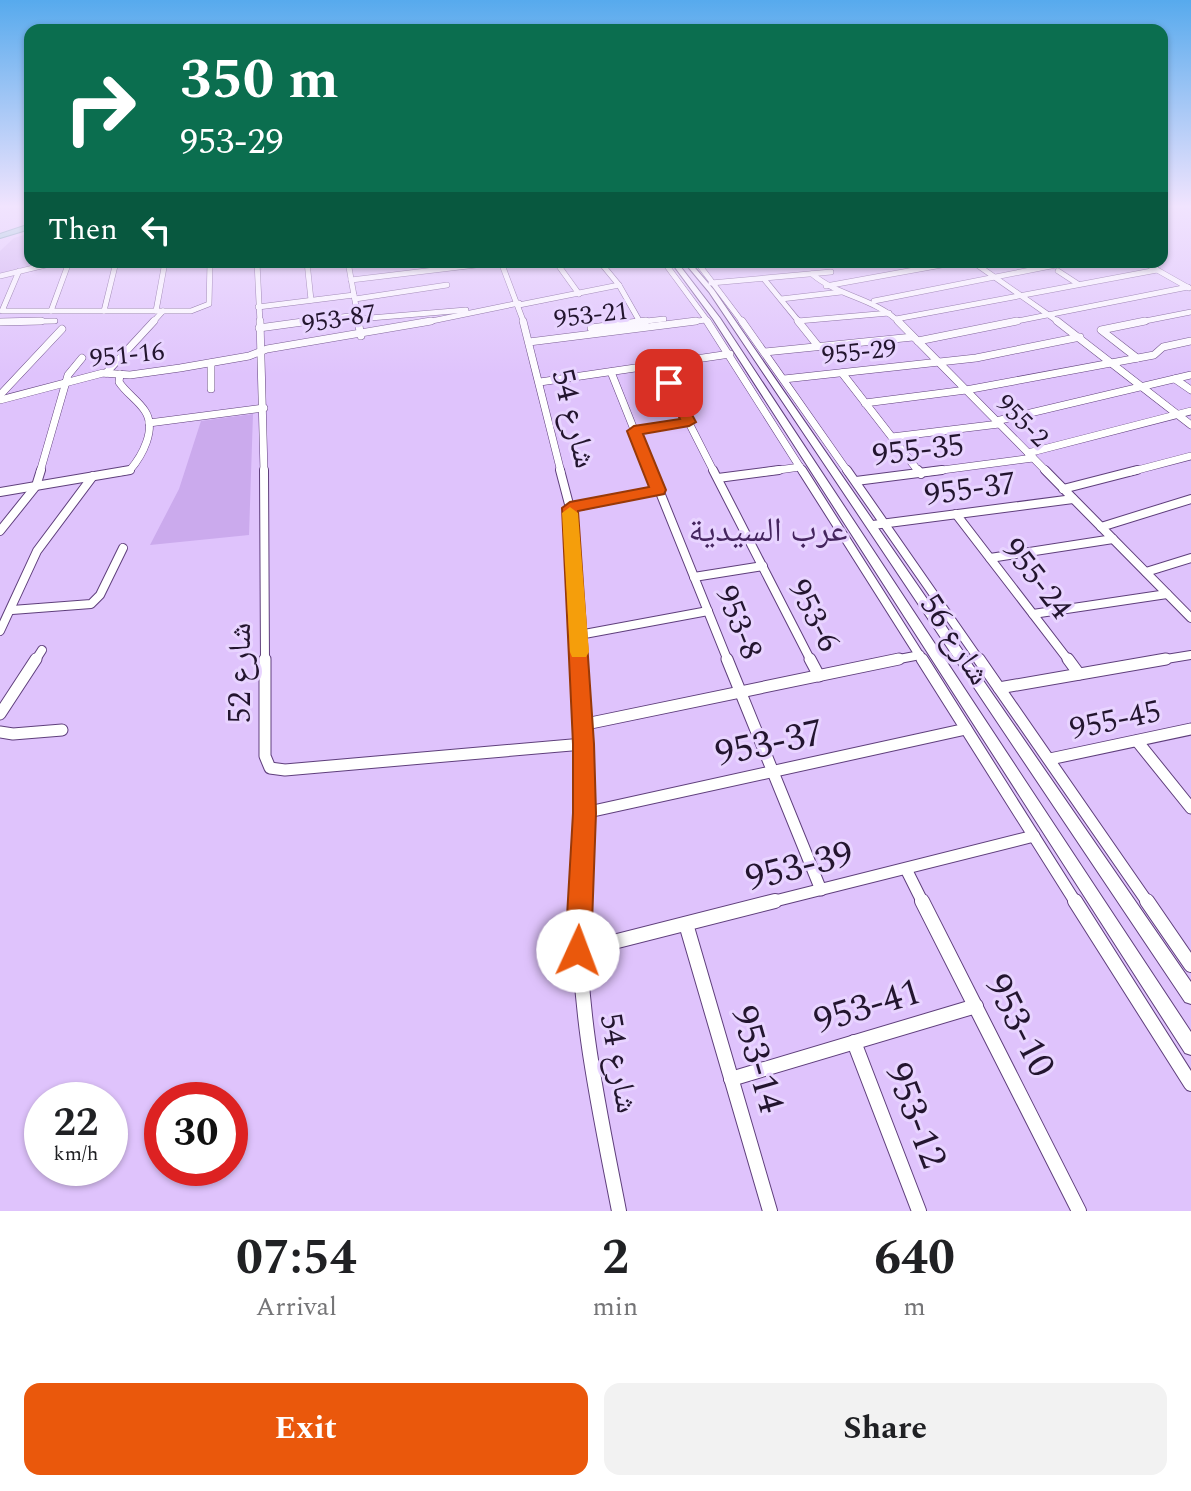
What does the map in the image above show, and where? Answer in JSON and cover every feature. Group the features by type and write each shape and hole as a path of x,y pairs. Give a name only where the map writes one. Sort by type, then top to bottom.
{"street":[{"path":"0,276 32,268"},
{"path":"51,311 67,268"},
{"path":"104,311 115,268"},
{"path":"106,373 160,311 164,268"},
{"path":"19,271 2,311 191,311 209,304 210,268"},
{"name":"شارع 52","path":"257,268 264,408 265,756 270,768 285,770 583,744"},
{"path":"308,268 311,300"},
{"path":"350,268 361,336"},
{"path":"351,280 426,268"},
{"name":"شارع 54","path":"505,268 519,304 570,508 583,744 584,813 578,951 586,1040 619,1211"},
{"path":"560,268 579,294"},
{"path":"605,268 619,285 640,322"},
{"path":"669,268 714,317"},
{"name":"شارع 56","path":"678,268 879,524 1191,996"},
{"name":"شارع 56","path":"694,268 710,283 714,317 733,353 1191,1047"},
{"path":"701,268 765,352 856,481 879,524 1050,759 1191,965"},
{"path":"710,283 831,272 828,268"},
{"path":"826,286 925,268"},
{"path":"982,268 1080,337 1191,425"},
{"path":"870,301 1041,268"},
{"path":"1154,268 1190,288"},
{"path":"896,319 1157,270"},
{"path":"1058,271 1078,284"},
{"name":"955-2","path":"812,274 826,286 870,301 896,319 1190,615"},
{"path":"764,279 818,346"},
{"path":"258,307 447,285"},
{"name":"953-87","path":"259,352 361,336 619,285"},
{"path":"765,352 915,339 1190,288"},
{"path":"781,299 841,292"},
{"path":"259,328 447,309 474,312"},
{"path":"1137,358 1101,330 1191,312"},
{"path":"798,321 889,313"},
{"name":"953-21","path":"528,339 640,322 714,317"},
{"name":"953-21","path":"528,339 714,317"},
{"path":"0,322 55,321"},
{"path":"0,397 62,329"},
{"name":"955-29","path":"784,379 938,362 1080,337"},
{"path":"865,403 966,390 1137,358 1157,354 1163,347 1191,341"},
{"name":"951-16","path":"0,397 106,373 211,363 259,352"},
{"path":"540,382 733,353 800,467 1191,1084"},
{"path":"0,531 36,486 66,383 82,358"},
{"path":"211,363 211,389"},
{"name":"953-6","path":"659,364 819,676"},
{"name":"953-8","path":"611,372 821,890"},
{"path":"842,373 921,474"},
{"path":"0,492 130,470 141,458 149,423 147,412 119,382 120,374"},
{"path":"892,437 998,423 1191,375"},
{"path":"1175,379 1191,390"},
{"path":"149,423 264,408"},
{"name":"955-35","path":"856,481 1030,456 1191,411"},
{"path":"634,431 689,422"},
{"path":"1063,489 1191,456"},
{"path":"718,478 800,467"},
{"path":"0,631 12,610 30,563 93,476"},
{"path":"570,508 658,490"},
{"name":"955-37","path":"879,524 1073,499"},
{"path":"1101,527 1191,499"},
{"name":"955-24","path":"956,514 1079,674"},
{"path":"990,558 1113,539"},
{"path":"12,610 91,604 100,595 123,548"},
{"path":"1146,572 1191,558"},
{"path":"694,577 763,566"},
{"path":"1033,614 1167,594"},
{"path":"579,635 708,611"},
{"path":"0,714 42,650"},
{"path":"581,725 920,655"},
{"path":"999,688 1191,655"},
{"name":"953-37","path":"584,813 966,729"},
{"name":"955-45","path":"1050,759 1191,729"},
{"path":"0,732 13,734 62,730"},
{"path":"1137,741 1191,808"},
{"name":"953-39","path":"578,951 1034,836"},
{"name":"953-10","path":"906,869 1079,1211"},
{"name":"953-14","path":"686,924 770,1211"},
{"name":"953-41","path":"731,1079 976,1006"},
{"name":"953-12","path":"854,1042 919,1211"}],"shaded area":[{"path":"0,263 24,263 26,268 0,274"},
{"path":"253,414 249,535 150,545 179,489 201,421"}],"slow traffic":[{"path":"570,513 579,652"}],"district":[{"name":"عرب السيدية","path":"768,529"}],"route":[{"path":"578,951 584,813 583,744 570,508 658,490 634,431 689,422 669,383"}]}
